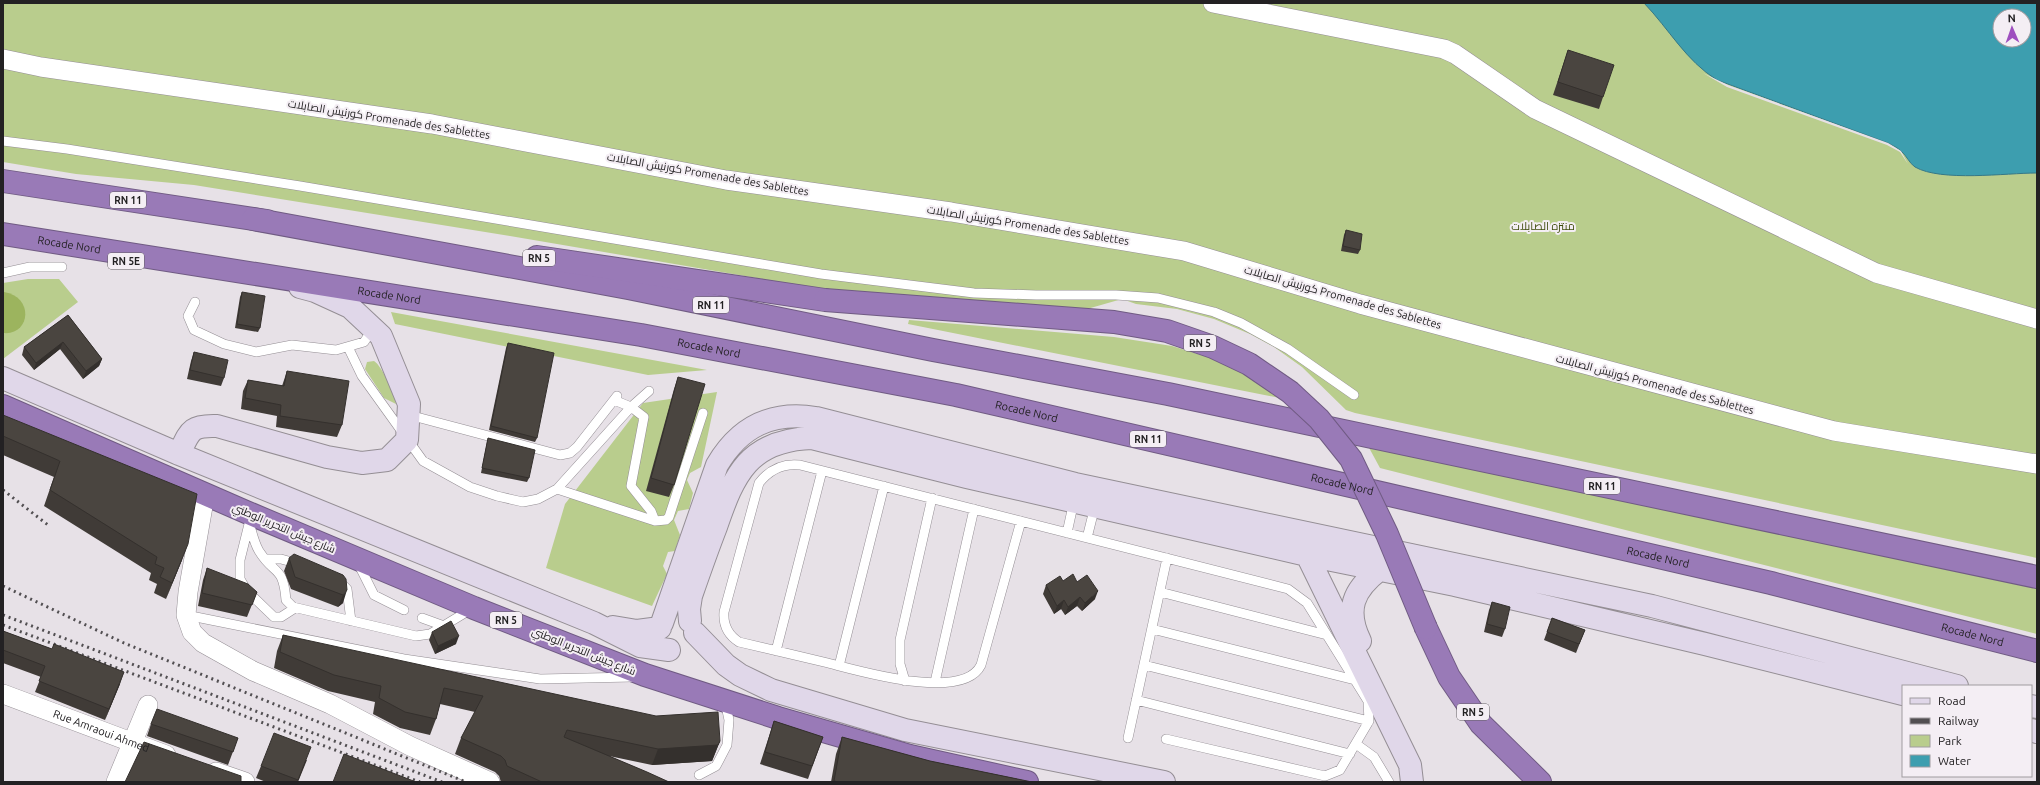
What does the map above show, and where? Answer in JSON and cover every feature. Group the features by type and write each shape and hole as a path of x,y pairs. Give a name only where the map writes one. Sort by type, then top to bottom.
{"highway":[{"name":"RN 11","path":"3,181 253,219 628,288 933,350 1168,394 2037,576"},
{"name":"RN 5","path":"253,219 630,270 825,300 1114,322 1167,332 1213,347 1249,364 1290,392 1319,419 1351,459 1387,534 1426,628 1449,677 1481,724 1540,782"},
{"name":"Rocade Nord","path":"3,234 641,335 956,395 1771,583 2037,651"},
{"name":"RN 5E","path":"3,248 249,273"},
{"name":"شارع جيش التحرير الوطني","path":"3,406 206,495 248,517 356,558 474,608 645,675 778,718 910,756 1027,782"}],"street":[{"path":"1213,3 1444,49 1455,54 1535,109 1876,273 2037,319"},
{"name":"كورنيش الصابلات Promenade des Sablettes","path":"3,59 41,67 432,124 726,180 951,212 1184,251 1360,304 1834,431 2037,464"},
{"path":"179,454 189,434 200,426 217,426 327,457 362,463 388,460 407,440 409,404 381,336 350,307 315,291 249,273"},
{"path":"3,378 179,454 594,623 640,646 681,652 687,650 695,640 689,609 691,596 733,482 747,463 757,454 787,440 812,438 967,477 1084,504 1380,570 1470,588 1902,694"},
{"path":"669,650 661,643 659,638 661,625 717,465 725,452 746,432 758,424 780,417 802,416 1075,484 1659,607 1953,685"},
{"path":"206,495 188,592 186,615 192,632 203,643 253,671 330,704 410,746 490,782"},
{"path":"1307,554 1410,765 1412,782"},
{"path":"1380,570 1365,581 1360,588 1353,604 1353,622 1425,782"},
{"path":"594,623 637,631 661,625 666,620 676,616 686,618 722,661 740,675 778,692 911,731 1164,782"},
{"name":"Rue Amraoui Ahmed","path":"3,694 132,743 245,782"},
{"path":"116,782 148,705"}],"lane":[{"path":"3,141 67,149 300,186 822,274 974,293 1116,295 1158,298 1214,312 1241,322 1288,349 1354,395"},
{"path":"3,273 30,268 62,267"},
{"path":"195,302 188,316 194,330 224,344 256,352 292,345 336,350 364,342 370,336 373,328"},
{"path":"348,347 362,376 423,461 456,481 497,496 523,502 538,499 557,489 631,407 648,391"},
{"path":"409,415 560,455 570,453 578,447 615,398 642,414 644,420 631,486 651,511 654,521"},
{"path":"557,489 654,521 662,521 669,517 703,413"},
{"path":"1021,521 979,670 969,678 935,682 905,681 740,642 734,639 726,630 723,618 724,612 759,484 771,471 785,465 800,465 932,498 1288,589 1307,603 1368,700 1369,721 1340,770 1326,776 1166,739"},
{"path":"776,651 822,471"},
{"path":"839,666 884,486"},
{"path":"905,681 900,664 900,640 932,498"},
{"path":"1067,533 1084,504"},
{"path":"1084,504 1088,538"},
{"path":"935,682 974,509"},
{"path":"248,517 258,549 280,573 284,581 286,600 290,606 416,636 430,634 474,608"},
{"path":"248,517 239,571 243,586 274,617 281,617 295,608"},
{"path":"356,558 374,595 404,610"},
{"path":"1128,738 1167,558"},
{"path":"266,559 281,559 305,567"},
{"path":"332,578 342,583 347,589 351,621"},
{"path":"1160,592 1327,635"},
{"path":"186,615 404,659 540,679 623,678 645,675"},
{"path":"422,618 444,626"},
{"path":"1152,629 1355,680"},
{"path":"1144,665 1369,721"},
{"path":"699,775 716,766 727,745 729,720 725,700"},
{"path":"1136,700 1350,754"},
{"path":"1356,744 1374,757 1389,782"}],"green space":[{"name":"منتزه الصابلات","path":"3,3 1644,3 1687,54 1717,80 1888,143 1900,150 1911,164 1926,172 1974,176 2037,173 2037,558 1355,413 1346,410 1302,367 1274,347 1250,334 1214,319 1177,309 1136,304 1122,299 1080,311 827,290 510,236 194,185 76,174 3,162"},
{"path":"28,279 59,279 78,302 3,359 3,283"},
{"path":"3,293 14,295 21,301 25,316 19,329 12,332 3,333"},
{"path":"391,312 707,370 648,375 395,324"},
{"path":"909,320 1114,337 1172,346 1214,359 1252,377 1285,399 908,324"},
{"path":"374,361 381,368 388,381 396,404 384,398 365,369 367,362"},
{"path":"717,392 701,467 690,473 687,480 693,493 689,509 678,511 674,520 680,535 675,551 668,552 663,566 667,574 652,606 546,568 565,504 643,403"},
{"path":"1367,444 2037,588 2037,634 1380,468"}],"water":[{"path":"1644,3 2037,3 2037,173 1974,176 1926,172 1911,164 1900,150 1888,143 1717,80 1696,64"}],"pier":[{"path":"1703,73 1728,85 1888,143 1901,151 1908,164 1900,152 1887,145 1727,87"}],"building":[{"path":"1568,50 1614,65 1603,97 1558,82"},
{"path":"1346,230 1362,234 1360,250 1343,246"},
{"path":"242,292 265,296 260,328 237,324"},
{"path":"68,315 102,359 86,371 63,342 36,363 24,347"},
{"path":"508,343 554,353 537,438 491,426"},
{"path":"194,352 228,360 224,378 190,370"},
{"path":"287,371 349,381 342,425 280,416 281,405 245,398 248,380 284,386"},
{"path":"678,377 705,384 674,485 651,478"},
{"path":"3,415 197,494 188,544 172,583 160,577 164,568 155,564 157,557 50,490 60,461 3,436"},
{"path":"488,438 535,450 529,478 482,468"},
{"path":"294,554 343,575 346,579 347,590 343,595 295,577 289,558"},
{"path":"207,568 248,584 257,592 252,605 202,593"},
{"path":"1073,574 1077,582 1087,575 1098,591 1085,603 1080,597 1068,607 1064,600 1057,606 1046,585 1060,576 1063,581"},
{"path":"1492,602 1510,607 1505,629 1487,624"},
{"path":"1552,618 1585,630 1579,644 1547,632"},
{"path":"451,621 459,636 438,646 432,632"},
{"path":"3,631 52,649 54,644 124,672 109,709 39,681 45,666 3,650"},
{"path":"283,635 656,716 718,712 720,741 718,745 658,749 567,730 564,737 669,782 542,782 507,766 505,760 501,756 461,738 483,696 444,688 436,719 405,712 379,698 381,686 334,675 280,652"},
{"path":"157,709 238,738 233,752 151,724"},
{"path":"774,721 823,737 812,766 765,752"},
{"path":"274,733 311,747 298,780 261,766"},
{"path":"842,737 930,761 1032,782 834,781"},
{"path":"144,742 241,776 241,782 125,782"},
{"path":"344,754 416,782 333,782"}],"railway":[{"path":"3,490 48,525"},
{"path":"3,586 124,643 466,782"},
{"path":"3,615 442,782"},
{"path":"3,625 420,782"}]}
